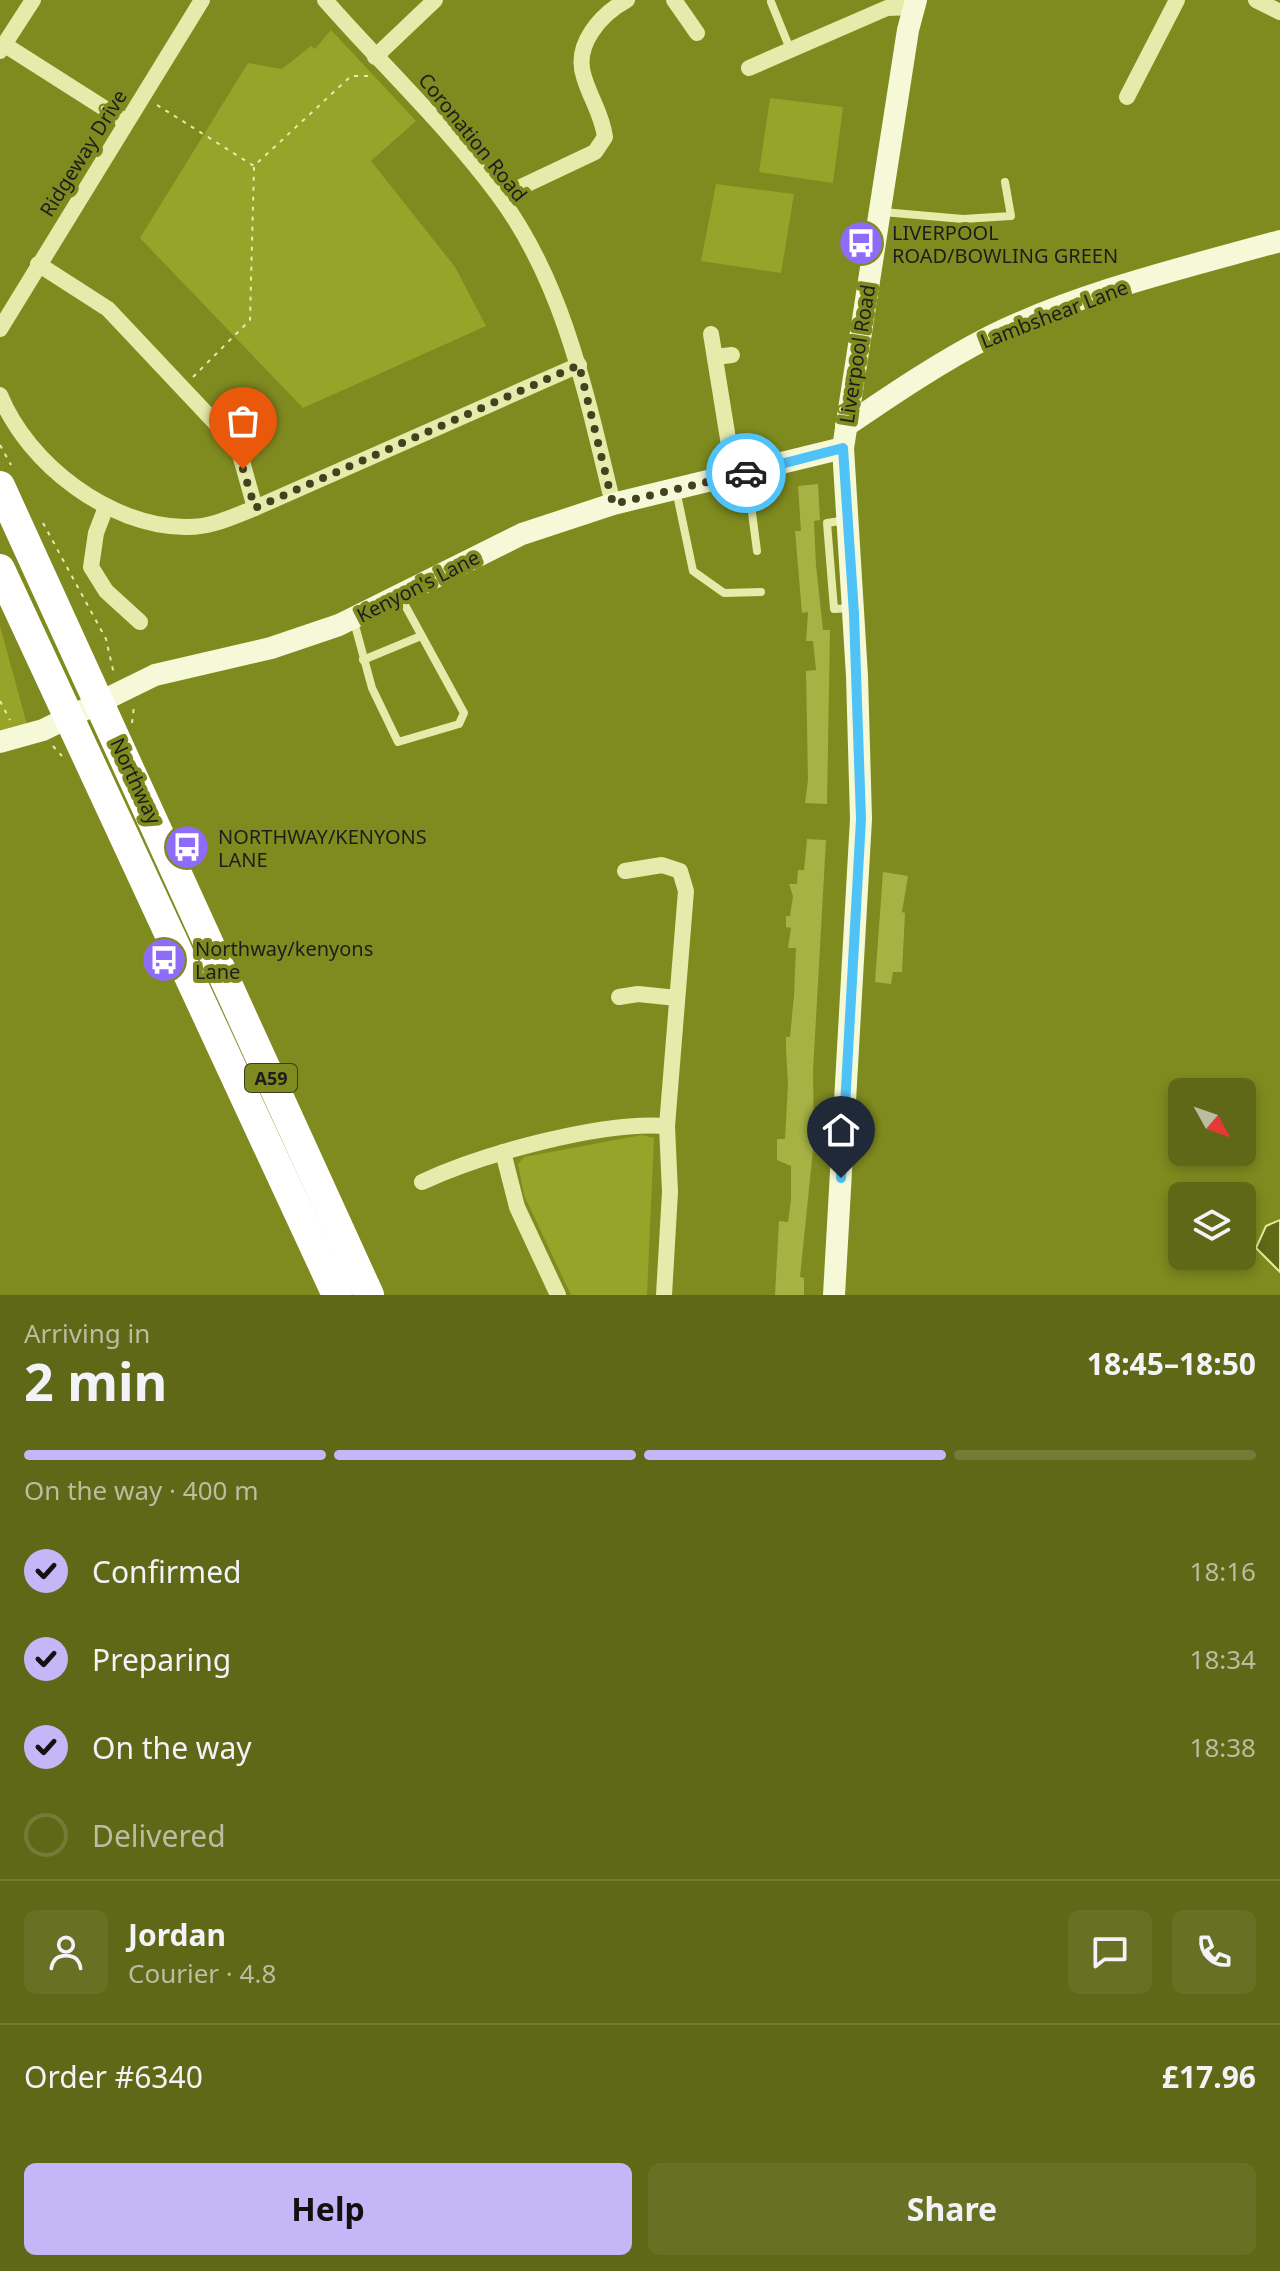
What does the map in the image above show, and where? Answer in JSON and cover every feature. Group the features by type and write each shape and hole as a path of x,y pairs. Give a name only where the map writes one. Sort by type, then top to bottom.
{"highway":[{"name":"Northway","path":"7,479 105,689 369,1295"},
{"name":"Northway","path":"0,569 337,1295"}],"street":[{"path":"33,0 2,48 126,122"},
{"name":"Ridgeway Drive","path":"0,329 202,0"},
{"name":"Coronation Road","path":"325,0 375,57 398,77 500,197 543,270 579,365 613,504"},
{"path":"375,57 435,0"},
{"path":"500,197 595,152 605,137 602,116 582,75 583,51 594,26 627,0"},
{"path":"674,0 697,33"},
{"path":"1127,97 1177,0"},
{"path":"1256,0 1280,12"},
{"path":"749,68 887,8 915,3"},
{"name":"Liverpool Road","path":"834,1295 861,819 844,437 915,3"},
{"name":"Lambshear Lane","path":"844,437 955,355 994,335 1166,272 1280,241"},
{"path":"38,264 108,309 238,447 255,508"},
{"path":"711,334 724,356 740,474"},
{"path":"0,395 19,431 34,448 58,472 106,507 160,526 187,527 209,525 255,508 579,365"},
{"name":"Kenyon's Lane","path":"7,740 70,718 105,689 171,670 271,648 353,618 522,534 613,504 740,474 844,437"},
{"path":"106,507 96,533 91,567 106,591 140,622"},
{"path":"625,871 662,865 680,871 686,891 667,1126 670,1192 664,1295"},
{"path":"619,997 638,994 677,998"},
{"path":"422,1182 460,1164 503,1152 635,1123 667,1126"},
{"path":"503,1152 517,1207 558,1295"}],"lane":[{"path":"771,2 791,50"},
{"path":"880,212 963,219 1011,216 1005,182"},
{"path":"740,474 757,551"},
{"path":"676,489 693,571 724,593 761,592"},
{"path":"353,618 376,699 398,742 459,724 464,713 399,595"},
{"path":"363,660 421,636"}],"path":[{"path":"182,387 250,320 254,166 351,76 398,77"},
{"path":"142,96 254,166"},
{"path":"0,445 7,479"},
{"path":"37,513 106,639 113,670 105,689"},
{"path":"0,701 7,708 7,740"}],"shaded area":[{"path":"331,30 416,121 371,161 455,267 486,326 303,408 140,238 248,63 282,69 311,46 315,49"},
{"path":"770,98 843,107 833,183 759,172"},
{"path":"716,184 794,194 781,273 701,261"},
{"path":"0,626 29,732 0,739"},
{"path":"642,1135 654,1138 647,1295 571,1295 524,1195 518,1164 524,1157"},
{"path":"1280,1220 1280,1272 1256,1248 1266,1226"}],"building":[{"path":"818,484 820,520 814,521 816,565 823,630 830,630 827,804 805,803 808,780 806,671 816,670 813,641 806,641 808,612 802,613 795,531 801,531 798,486"},
{"path":"807,839 826,840 813,1072 814,1140 800,1277 804,1278 804,1295 775,1295 779,1221 788,1222 791,1200 791,1166 777,1160 777,1139 785,1139 788,1084 786,1037 790,1037 796,948 788,948 791,928 786,927 786,916 790,916 793,896 789,884 797,884 798,870 804,870"},
{"path":"883,872 908,876 902,912 905,913 902,972 893,972 891,984 875,982"}],"way so far":[{"path":"243,469 255,508 579,365 613,504 746,473"}],"place":[{"name":"LIVERPOOL ROAD/BOWLING GREEN","path":"861,243"},
{"name":"NORTHWAY/KENYONS LANE","path":"187,847"},
{"name":"Northway/kenyons Lane","path":"164,960"}],"route":[{"path":"746,473 843,448 854,614 861,819 841,1178"}]}
